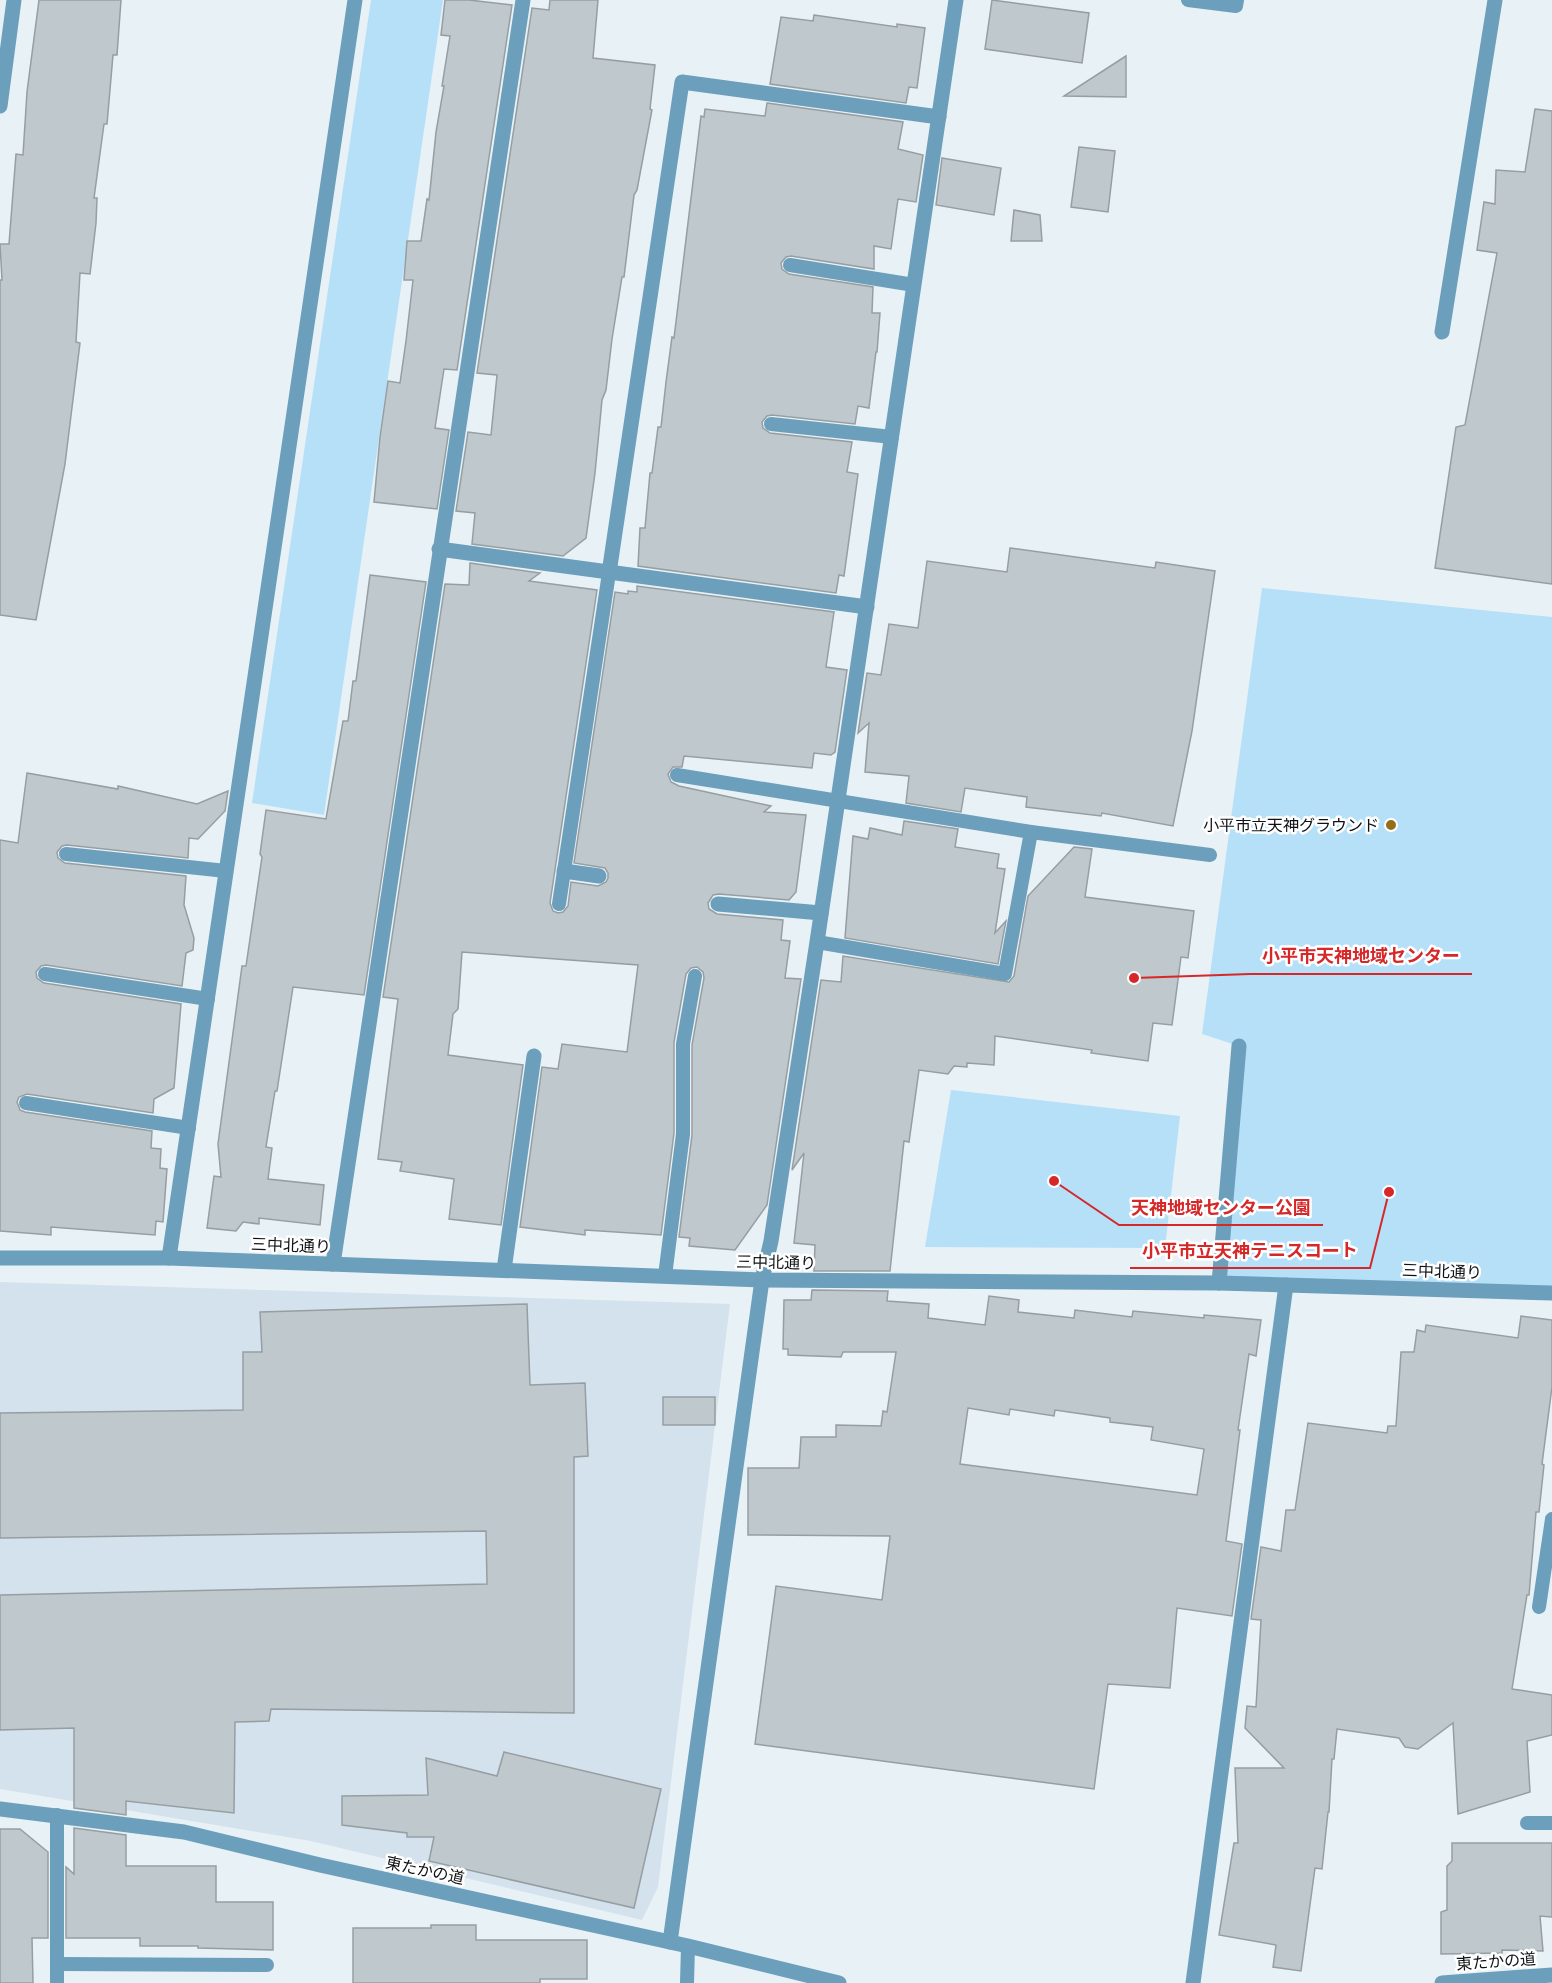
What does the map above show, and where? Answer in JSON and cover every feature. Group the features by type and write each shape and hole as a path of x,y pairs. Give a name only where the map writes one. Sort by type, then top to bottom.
{"street":[{"path":"0,106 14,0"},
{"path":"169,1258 355,0"},
{"path":"333,1264 523,0"},
{"path":"670,1942 762,1280 771,1241 817,942 956,0"},
{"path":"1442,332 1495,0"},
{"path":"609,573 681,82 939,117"},
{"path":"439,549 867,607"},
{"path":"564,871 599,876"},
{"path":"718,904 821,913"},
{"path":"1220,1283 1239,1046"},
{"path":"504,1270 534,1056"},
{"name":"三中北通り","path":"0,1258 169,1258 762,1280 1220,1283 1552,1293"},
{"path":"1193,1983 1286,1285"},
{"name":"東たかの道","path":"0,1809 184,1832 320,1865 688,1946 838,1983"},
{"name":"東たかの道","path":"1442,1983 1552,1975"}],"lane":[{"path":"1188,0 1236,6 1237,0"},
{"path":"790,265 914,285"},
{"path":"771,424 892,437"},
{"path":"559,904 609,573"},
{"path":"676,775 1031,832 1210,855"},
{"path":"817,942 1005,974 1031,832"},
{"path":"66,854 226,871"},
{"path":"45,974 208,999"},
{"path":"665,1276 683,1134 683,1044 695,976"},
{"path":"26,1103 189,1128"},
{"path":"1539,1607 1552,1519"},
{"path":"57,1815 57,1983"},
{"path":"1527,1823 1552,1823"},
{"path":"687,1983 688,1946"},
{"path":"57,1964 267,1965"}],"shaded area":[{"path":"371,0 443,0 324,815 252,803"},
{"name":"小平市立天神グラウンド","path":"1262,588 1552,617 1552,1293 1219,1283 1239,1046 1202,1034"},
{"path":"951,1090 1180,1116 1165,1248 925,1247"},
{"path":"0,1282 730,1304 658,1887 642,1920 311,1841 0,1789"}],"building":[{"path":"39,0 121,0 117,55 113,55 107,124 104,124 94,198 97,198 96,223 90,274 80,273 76,342 80,343 65,464 36,620 0,615 0,280 2,280 0,244 9,244 16,154 23,155 27,92"},
{"path":"445,0 512,5 457,370 444,369 435,428 449,430 437,509 374,502 388,381 400,383 406,341 413,280 404,280 407,241 421,241 427,199 429,200 450,36 441,35"},
{"path":"550,0 598,0 593,58 655,65 650,109 652,110 637,190 634,195 624,277 622,277 612,339 606,390 602,400 586,538 563,556 472,544 475,513 456,511 468,432 491,435 497,375 477,373 532,8 549,10"},
{"path":"992,0 1089,13 1082,63 985,49"},
{"path":"814,15 897,27 897,24 925,28 917,88 909,87 906,103 770,84 781,17 813,21"},
{"path":"1126,56 1126,97 1064,96"},
{"path":"767,103 903,122 898,149 923,155 916,202 898,199 891,249 874,246 874,269 791,256 786,257 781,263 782,269 789,274 873,287 872,313 880,313 869,408 858,406 855,424 772,415 767,416 762,422 763,428 770,433 852,442 847,472 858,474 844,576 839,575 836,593 638,566 640,528 645,528 650,473 652,473 658,427 661,427 672,337 674,338 701,116 704,117 705,109 765,116"},
{"path":"1535,109 1552,111 1552,584 1435,568 1456,427 1465,425 1497,253 1477,250 1484,202 1495,204 1496,170 1525,172"},
{"path":"1079,147 1115,151 1108,212 1071,207"},
{"path":"942,158 1001,168 994,215 936,205"},
{"path":"1014,210 1040,215 1042,241 1011,241"},
{"path":"1010,548 1155,568 1156,562 1215,571 1192,731 1173,826 1102,813 1101,816 1026,807 1027,797 965,788 961,812 906,803 909,776 865,772 869,723 858,733 867,673 881,675 889,624 918,628 927,561 1007,572"},
{"path":"470,563 540,573 529,581 597,590 550,903 553,911 558,913 563,912 568,906 571,882 598,886 606,882 608,878 605,868 574,863 615,592 628,594 628,591 637,592 637,586 834,612 826,667 847,670 835,752 831,755 814,753 812,768 684,756 682,767 673,767 668,774 671,782 679,786 771,806 764,812 806,815 796,892 789,900 719,894 713,895 708,903 709,909 717,914 783,920 781,940 790,941 785,978 801,979 767,1205 735,1250 689,1246 690,1238 679,1237 692,1135 692,1045 704,978 703,972 697,967 691,968 686,974 674,1042 674,1133 661,1235 585,1230 585,1235 520,1227 542,1067 558,1069 562,1044 627,1052 638,965 462,952 458,1009 453,1014 448,1055 523,1065 501,1225 449,1219 454,1179 400,1171 402,1162 378,1159 398,999 383,997 445,584 469,585"},
{"path":"370,575 426,582 364,995 293,987 266,1147 272,1148 268,1179 324,1185 320,1225 259,1218 259,1224 243,1222 236,1231 207,1228 214,1176 221,1177 218,1144 242,966 246,966 262,857 260,854 266,810 326,819 343,721 348,721 353,681 356,681"},
{"path":"27,773 118,789 118,786 197,804 228,791 225,811 198,839 189,838 188,858 67,845 62,846 57,852 58,858 65,863 186,876 184,905 194,938 193,950 186,953 182,986 46,965 41,966 36,972 37,978 44,983 181,1004 174,1088 154,1099 153,1113 27,1094 19,1097 17,1102 20,1110 25,1112 152,1131 151,1148 161,1149 160,1168 167,1169 163,1222 156,1221 155,1235 51,1227 51,1235 0,1231 0,840 18,843"},
{"path":"904,821 958,829 955,847 999,854 997,868 1005,869 995,933 1006,921 998,964 845,938 853,836 868,839 870,828 902,835"},
{"path":"1074,847 1092,849 1085,897 1194,911 1188,958 1181,957 1172,1025 1153,1023 1148,1061 1091,1053 1092,1050 995,1036 994,1065 967,1063 967,1067 954,1066 948,1074 919,1070 909,1142 904,1141 890,1271 814,1271 815,1245 794,1243 804,1153 792,1170 821,980 841,982 843,956 1009,982 1014,976 1028,896"},
{"path":"812,1290 888,1291 887,1301 929,1304 928,1318 985,1325 989,1296 1019,1300 1018,1312 1074,1318 1075,1310 1132,1317 1133,1311 1204,1318 1204,1315 1261,1320 1256,1356 1249,1354 1226,1541 1242,1544 1232,1616 1177,1608 1170,1688 1108,1684 1094,1789 755,1744 776,1586 882,1600 890,1536 748,1535 748,1468 799,1468 801,1437 836,1437 836,1425 881,1426 883,1411 887,1412 896,1352 843,1352 841,1357 788,1355 788,1349 783,1349 784,1300 811,1300","holes":["968,1408 1009,1415 1010,1409 1054,1416 1055,1410 1110,1418 1110,1422 1153,1427 1151,1440 1204,1449 1197,1495 960,1464"]},
{"path":"527,1304 530,1385 585,1383 588,1456 574,1457 574,1713 271,1709 269,1721 235,1722 234,1813 126,1801 126,1815 74,1808 74,1728 0,1730 0,1595 487,1584 486,1531 0,1538 0,1413 243,1410 243,1352 262,1352 260,1312"},
{"path":"1521,1316 1552,1320 1552,1387 1542,1464 1544,1465 1539,1512 1536,1512 1529,1595 1527,1595 1512,1689 1552,1695 1552,1735 1527,1741 1530,1792 1458,1814 1453,1723 1418,1749 1405,1747 1399,1738 1337,1729 1322,1869 1315,1868 1301,1971 1273,1967 1276,1945 1219,1935 1234,1843 1238,1843 1235,1768 1284,1768 1245,1728 1247,1706 1256,1707 1261,1620 1251,1619 1261,1547 1281,1551 1286,1510 1295,1510 1308,1423 1387,1433 1388,1426 1396,1426 1401,1352 1414,1352 1417,1330 1425,1332 1426,1325 1518,1338"},
{"path":"663,1397 715,1397 715,1425 663,1425"},
{"path":"504,1752 661,1789 634,1908 429,1861 434,1837 407,1837 407,1833 342,1825 342,1796 428,1795 426,1758 497,1776"},
{"path":"74,1828 126,1835 126,1866 216,1866 216,1902 273,1902 273,1950 140,1946 140,1938 66,1938 66,1867 74,1874"},
{"path":"0,1829 20,1829 48,1852 48,1938 32,1938 33,1983 0,1983"},
{"path":"1452,1843 1552,1843 1552,1917 1540,1916 1543,1951 1502,1950 1502,1953 1441,1954 1441,1912 1447,1910 1447,1866 1452,1861"},
{"path":"431,1925 476,1925 476,1940 587,1940 587,1979 540,1979 540,1983 353,1983 353,1928 431,1928"}],"place":[{"name":"小平市立天神グラウンド","path":"1391,825"},
{"name":"小平市天神地域センター","path":"1134,978"},
{"name":"天神地域センター公園","path":"1054,1181"},
{"name":"小平市立天神テニスコート","path":"1389,1192"}]}
